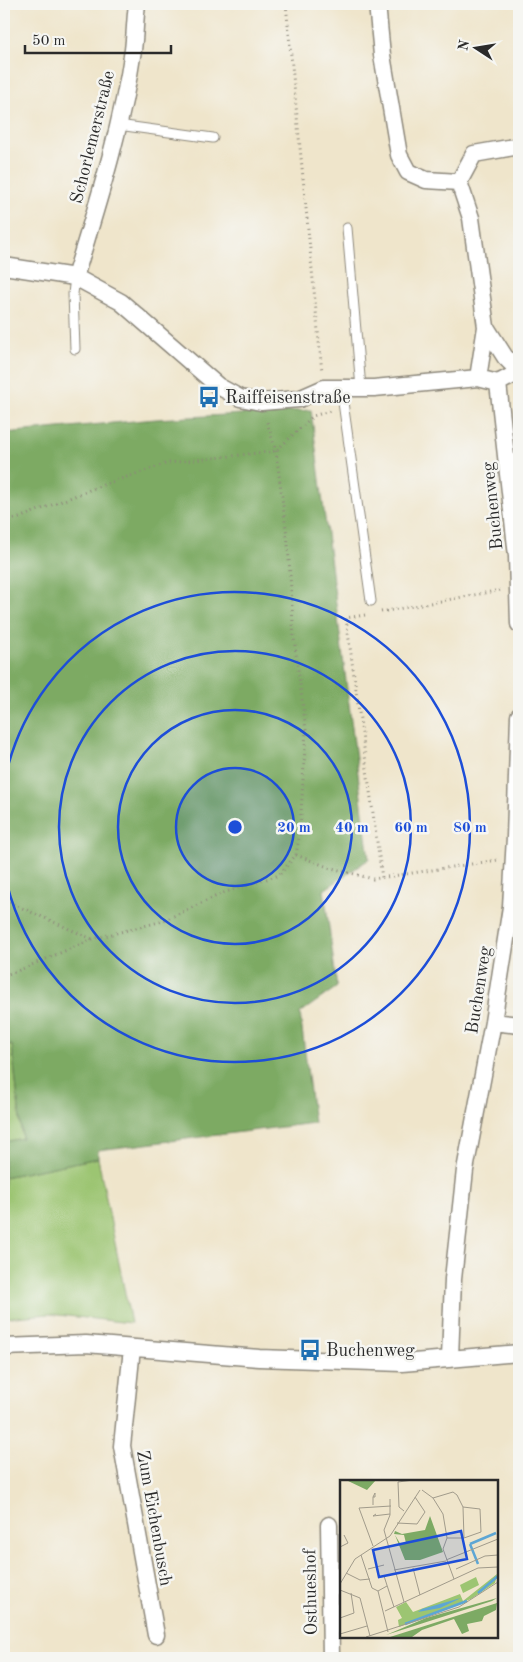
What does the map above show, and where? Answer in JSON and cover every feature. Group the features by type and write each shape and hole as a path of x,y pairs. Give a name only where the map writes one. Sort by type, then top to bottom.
{"street":[{"name":"Schorlemerstraße","path":"75,276 118,125 133,50 137,4"},
{"path":"377,4 382,55 399,156 408,172 426,180 459,182"},
{"path":"478,378 486,327 471,218 459,182 474,154 519,146"},
{"path":"4,266 75,276 121,302 218,386 240,398 261,402 300,400 324,388 374,388 478,378 498,383 519,372 505,357 486,327"},
{"name":"Buchenweg","path":"498,383 518,556 519,624"},
{"name":"Buchenweg","path":"450,1358 453,1280 465,1170 494,1022 511,907 519,716"},
{"path":"494,1022 519,1025"},
{"path":"4,1347 86,1344 259,1358 402,1363 519,1353"},
{"name":"Zum Eichenbusch","path":"132,1348 122,1446 156,1635"},
{"name":"Osthueshof","path":"329,1525 331,1658"}],"lane":[{"path":"118,125 213,138"},
{"path":"347,228 361,388"},
{"path":"75,276 73,294 75,349"},
{"path":"341,388 371,601"}],"path":[{"path":"286,4 324,388"},
{"path":"4,975 93,940 163,921 223,893 279,875 296,855 300,831 306,730 294,638 288,544 276,451 261,402"},
{"path":"4,521 19,518 97,487 168,463 276,451 313,416 344,407"},
{"path":"382,878 346,618 518,586"},
{"path":"296,855 328,867 373,879 514,858"},
{"path":"4,900 93,940"}],"green space":[{"path":"311,410 369,859 324,890 337,987 300,1013 314,1123 98,1150 98,1158 4,1177 4,1142 22,1138 12,1045 4,1045 4,433 156,419"},
{"path":"4,1045 12,1045 22,1139 4,1142"},
{"path":"98,1158 131,1323 49,1314 4,1318 4,1177"}],"place":[{"name":"Raiffeisenstraße","path":"209,397"},
{"name":"Buchenweg","path":"310,1350"}]}
